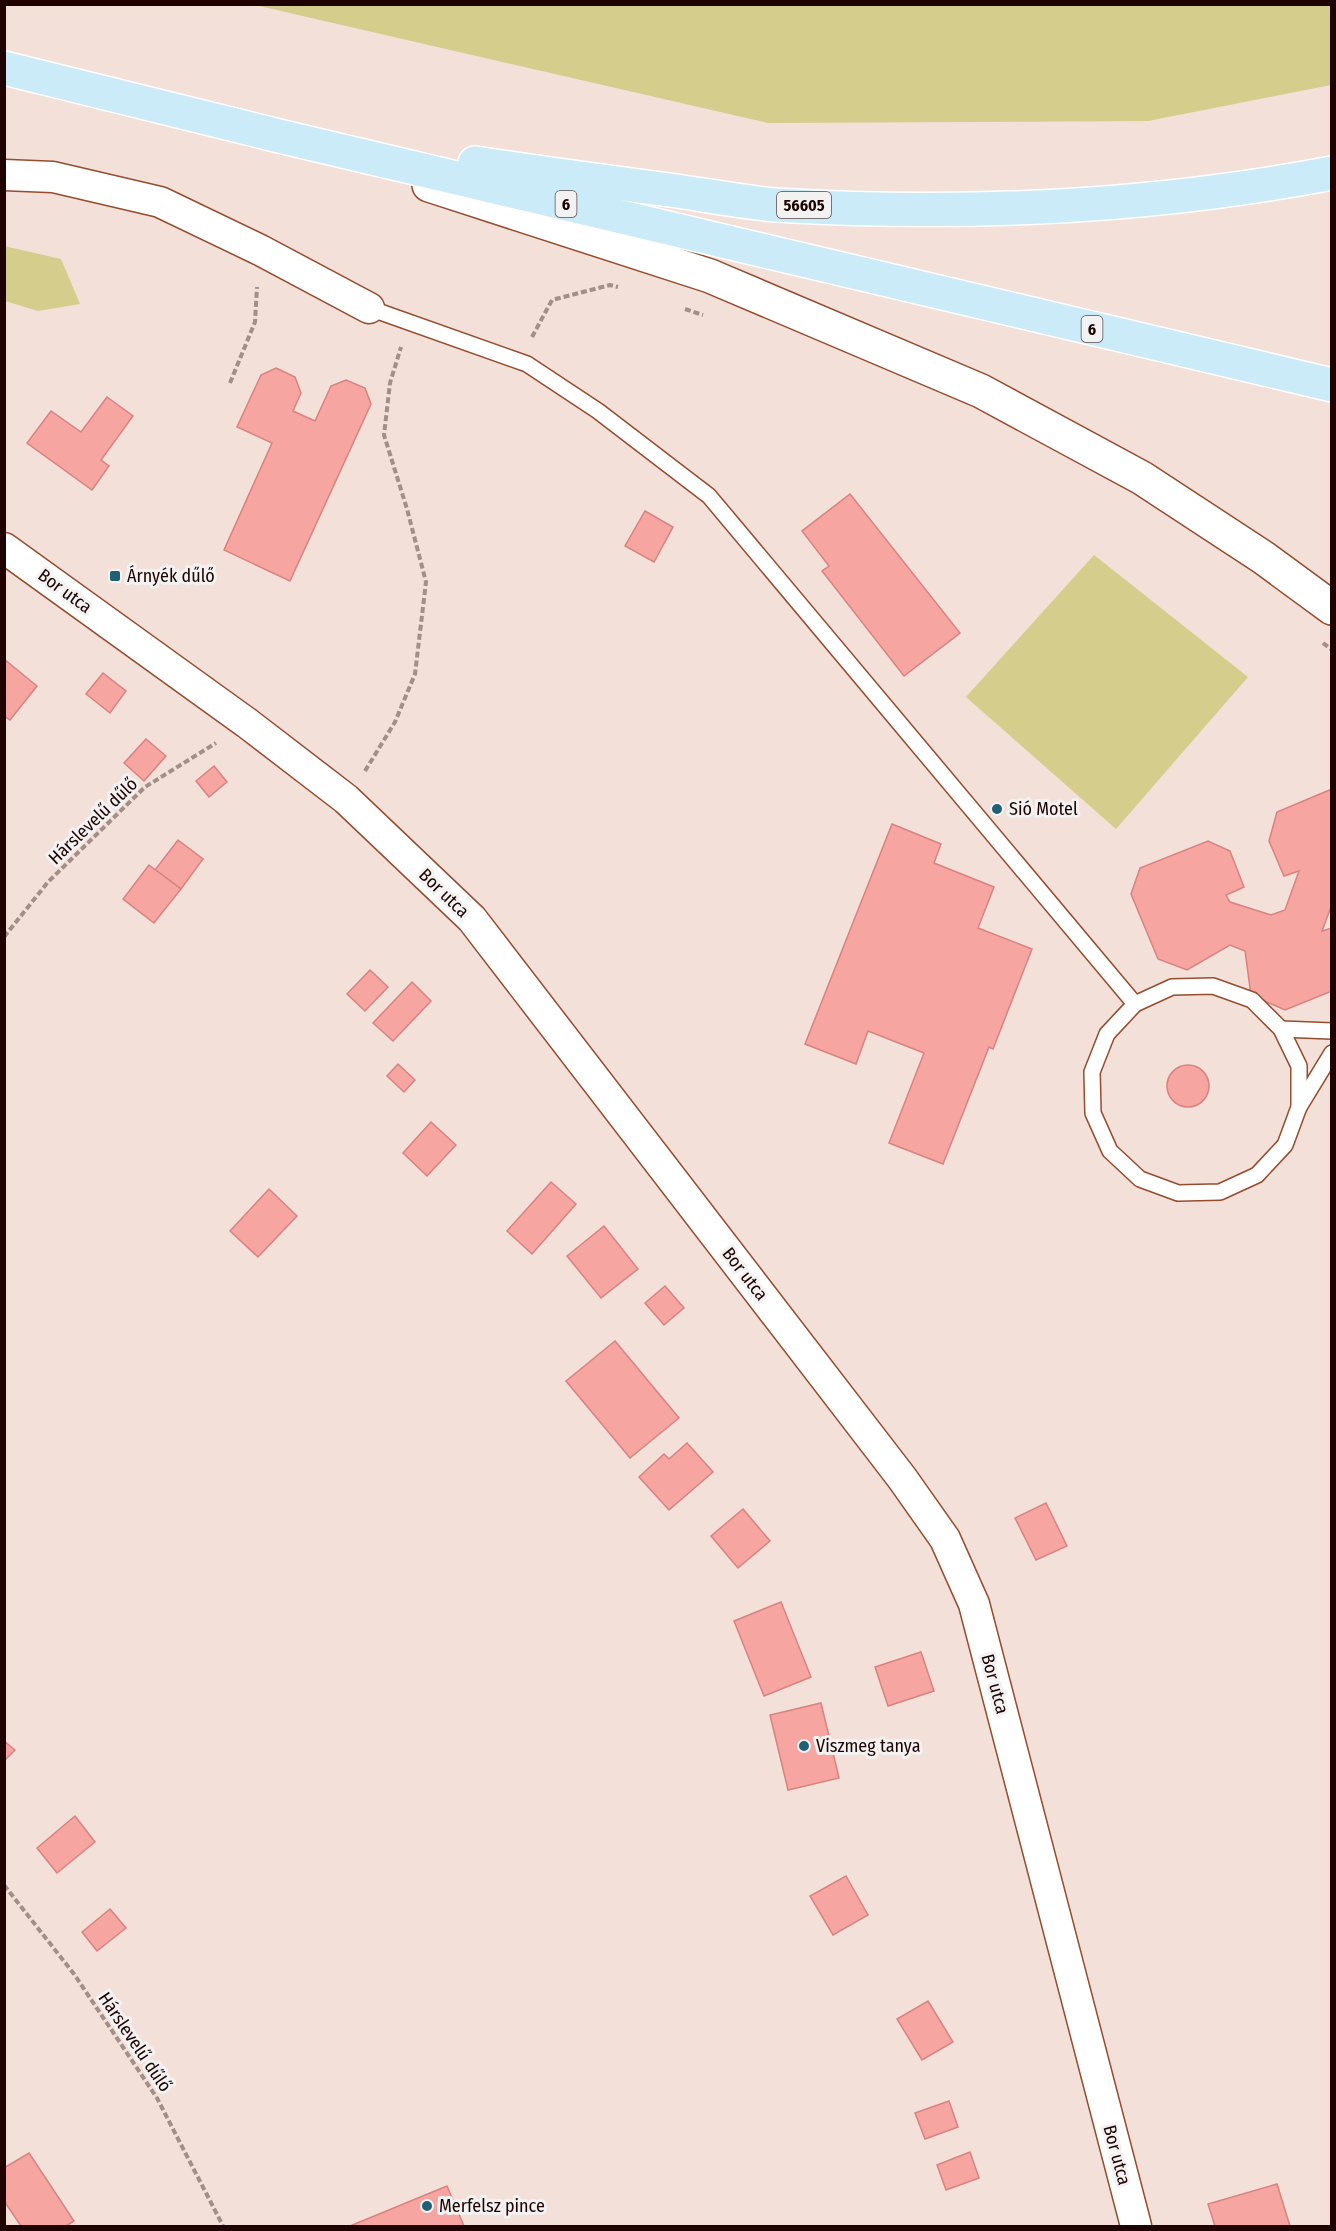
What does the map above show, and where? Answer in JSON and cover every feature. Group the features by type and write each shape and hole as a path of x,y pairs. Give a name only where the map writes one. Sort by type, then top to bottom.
{"main road":[{"name":"6","path":"4,68 279,136 1332,385"},
{"name":"56605","path":"279,136 774,204 960,210 1048,208 1159,198 1283,182 1332,173"}],"street":[{"path":"279,136 710,276 981,391 1142,478 1264,558 1332,608"},
{"path":"4,175 53,177 160,202 260,250 369,308"},
{"name":"Bor utca","path":"4,548 247,723 346,799 472,919 902,1478 945,1539 974,1605 1136,2226"}],"lane":[{"path":"369,308 527,364 598,411 709,496 1135,1004"},
{"path":"1299,1107 1299,1066 1281,1029 1252,1000 1213,986 1172,987 1135,1004 1107,1034 1092,1072 1093,1113 1110,1151 1140,1179 1178,1193 1220,1192 1257,1175 1285,1145 1299,1107 1332,1053"},
{"path":"1281,1029 1332,1031"}],"path":[{"path":"519,361 552,300 610,285 621,288"},
{"path":"675,305 705,316"},
{"path":"230,383 255,322"},
{"path":"346,799 395,722 415,674 426,582 384,435 390,383 409,322"},
{"path":"1316,637 1332,650"},
{"name":"Hárslevelű dűlő","path":"4,937 48,882 145,788 247,723"},
{"name":"Hárslevelű dűlő","path":"4,1885 74,1974 157,2098 223,2226"}],"shaded area":[{"path":"255,5 1331,5 1331,85 1148,121 768,123"},
{"path":"4,246 61,259 80,304 38,311 5,301"},
{"path":"1094,555 1248,677 1116,829 966,697"}],"building":[{"path":"276,368 295,377 301,393 293,411 315,421 331,386 346,380 365,388 371,404 290,581 224,550 272,443 237,427 261,375"},
{"path":"107,397 133,416 101,460 109,466 92,490 27,443 51,411 81,432"},
{"path":"850,494 960,633 904,676 822,571 829,566 802,531"},
{"path":"645,511 673,527 654,562 625,546"},
{"path":"4,659 37,686 10,720 4,716"},
{"path":"103,673 126,691 110,713 86,694"},
{"path":"146,739 166,756 144,781 124,763"},
{"path":"214,766 227,782 209,797 196,781"},
{"path":"1332,789 1332,904 1322,931 1332,928 1332,991 1285,1010 1251,995 1245,951 1230,945 1187,970 1158,959 1131,894 1140,868 1208,841 1230,851 1244,887 1226,895 1230,902 1271,915 1285,910 1299,871 1284,876 1269,841 1277,812"},
{"path":"892,824 941,844 934,863 994,887 978,928 1032,949 993,1049 989,1047 943,1164 889,1143 924,1053 868,1031 856,1064 805,1044"},
{"path":"178,840 203,859 181,889 155,870"},
{"path":"149,865 181,889 154,923 123,899"},
{"path":"370,970 388,987 365,1011 347,994"},
{"path":"412,982 431,1001 393,1041 373,1023"},
{"path":"398,1064 415,1080 404,1092 387,1076"},
{"path":"1188,1065 1203,1071 1209,1086 1203,1101 1188,1107 1173,1101 1167,1086 1173,1071"},
{"path":"431,1122 456,1145 427,1176 403,1153"},
{"path":"551,1182 576,1204 532,1254 507,1231"},
{"path":"269,1189 297,1216 258,1257 230,1231"},
{"path":"604,1226 638,1269 601,1298 567,1256"},
{"path":"665,1286 684,1308 664,1325 645,1303"},
{"path":"615,1341 679,1418 630,1458 566,1381"},
{"path":"687,1443 713,1472 669,1510 639,1477 664,1454 669,1459"},
{"path":"1046,1503 1067,1546 1036,1560 1015,1518"},
{"path":"743,1509 770,1541 738,1568 711,1536"},
{"path":"781,1602 811,1677 764,1696 734,1621"},
{"path":"921,1652 934,1691 888,1706 875,1667"},
{"name":"Viszmeg tanya","path":"821,1703 839,1778 788,1790 770,1715"},
{"path":"4,1741 15,1750 4,1761"},
{"path":"75,1816 95,1842 57,1873 37,1848"},
{"path":"846,1876 868,1915 833,1935 810,1896"},
{"path":"110,1909 126,1928 97,1951 82,1932"},
{"path":"928,2001 953,2042 922,2060 897,2019"},
{"path":"949,2101 958,2127 925,2139 915,2113"},
{"path":"970,2152 979,2178 946,2190 937,2165"},
{"path":"29,2153 74,2221 66,2226 21,2226 4,2201 4,2168"},
{"path":"1277,2184 1290,2226 1215,2226 1208,2204"},
{"name":"Merfelsz pince","path":"447,2186 464,2226 350,2226"}],"place":[{"name":"Árnyék dűlő","path":"115,576"},
{"name":"Sió Motel","path":"997,809"},
{"name":"Viszmeg tanya","path":"804,1746"},
{"name":"Merfelsz pince","path":"427,2206"}]}
